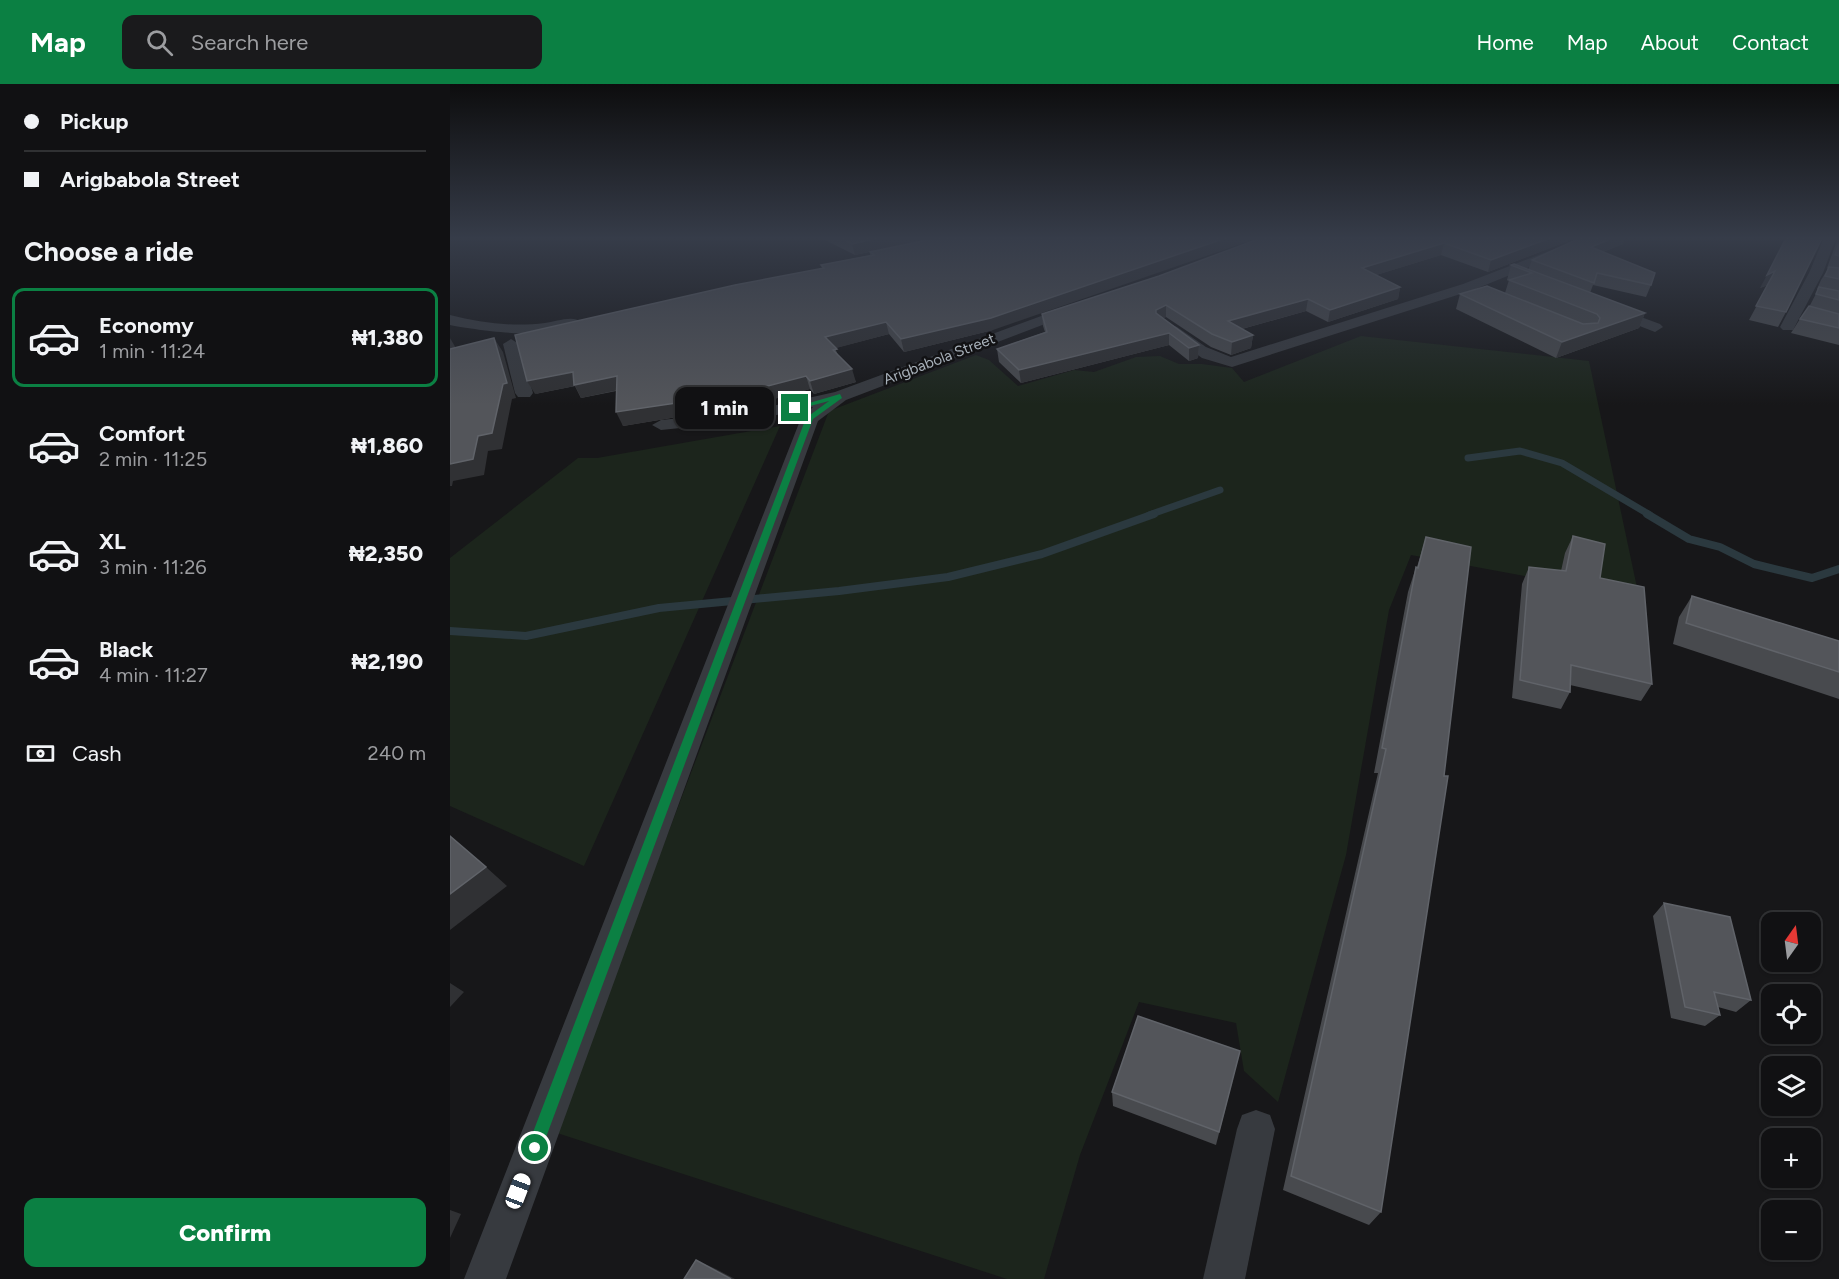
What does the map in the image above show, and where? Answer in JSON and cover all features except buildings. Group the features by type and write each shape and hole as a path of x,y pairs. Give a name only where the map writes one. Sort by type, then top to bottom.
{"street":[{"path":"1165,324 1206,355 1232,362 1447,294"},
{"path":"1484,294 1489,296"},
{"path":"1788,327 1801,313 1811,294"},
{"path":"1593,303 1655,327"},
{"name":"Arigbabola Street","path":"661,425 749,416 840,396 1084,304"},
{"path":"524,393 505,345 547,329 594,319"},
{"path":"450,320 493,328 547,329"},
{"path":"486,1279 810,418 840,396"},
{"path":"1224,1279 1256,1129"}],"shaded area":[{"path":"1361,336 1589,361 1639,597 1411,555 1389,610 1346,855 1278,1102 1244,1071 1236,1023 1139,1002 1080,1155 1044,1279 1007,1279 554,1132 829,411 976,355 989,360 1018,386 1074,370 1094,372 1136,357 1160,356 1179,364 1232,368 1244,382"},
{"path":"780,426 584,866 450,806 450,558 578,458 597,458"}],"waterway":[{"path":"1468,458 1520,451 1562,463 1650,515"},
{"path":"1149,515 1220,490"},
{"path":"450,631 526,636 659,608 839,591 948,577 1042,554 1154,514"},
{"path":"1647,514 1689,539 1720,547 1754,564 1812,578 1839,569"}],"route":[{"path":"535,1148 810,418 840,396 795,408"}]}
